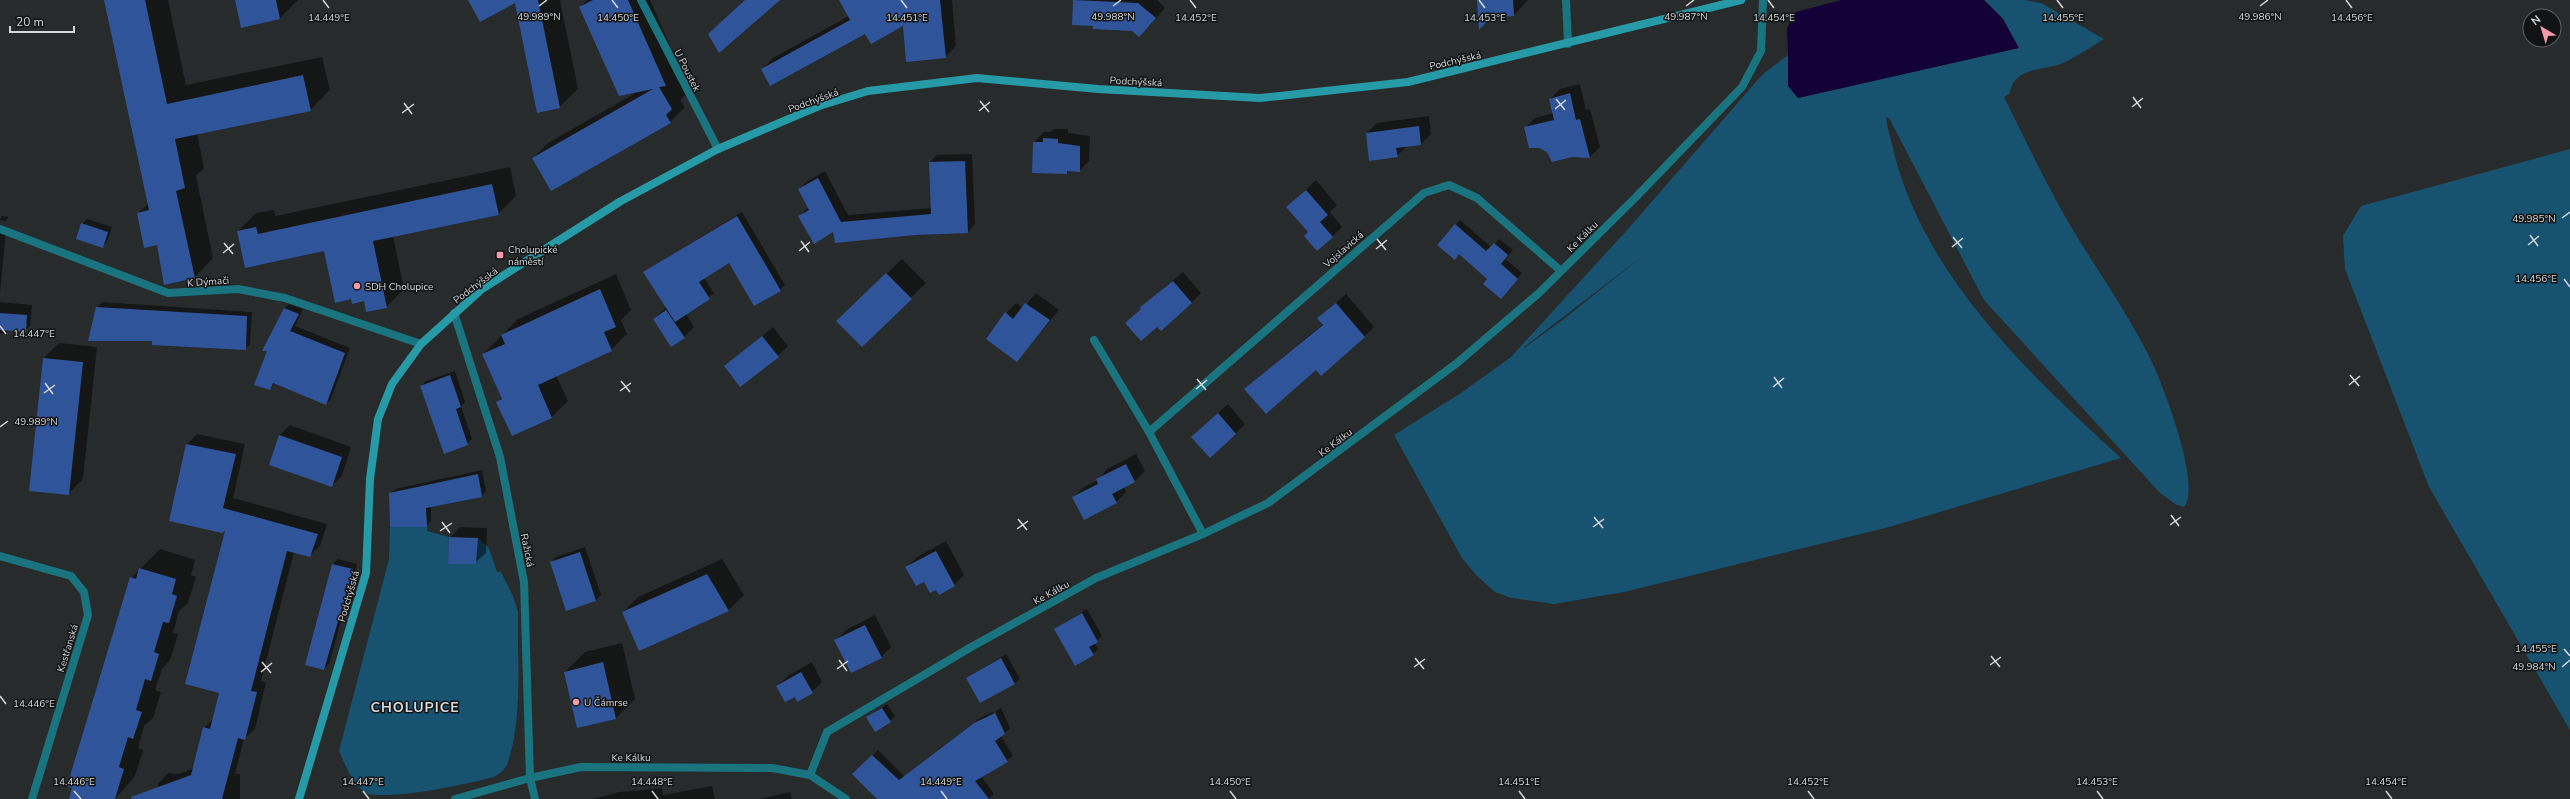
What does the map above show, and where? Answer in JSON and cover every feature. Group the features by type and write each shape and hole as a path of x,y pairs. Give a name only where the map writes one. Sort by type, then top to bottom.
{"street":[{"name":"U Poustek","path":"641,0 718,149"},
{"path":"1566,0 1568,44"},
{"name":"Podchýšská","path":"299,799 366,573 370,479 378,419 392,384 421,344 482,289 621,201 718,149 819,106 868,91 977,78 1098,89 1260,98 1408,82 1568,44 1741,0"},
{"name":"Ke Kálku","path":"810,775 826,732 973,646 1096,578 1203,534 1275,499 1457,363 1561,271 1742,87 1761,51 1763,0"},
{"name":"Vojslavická","path":"1149,432 1424,192 1449,185 1477,198 1561,271"},
{"name":"K Dýmači","path":"0,229 168,293 238,289 285,298 421,344"},
{"name":"Ražická","path":"454,313 500,457 524,582 530,778 535,799"},
{"path":"1094,340 1149,432 1203,534"},
{"name":"Kestřanská","path":"0,556 71,576 84,592 88,615 32,799"},
{"name":"Ke Kálku","path":"455,799 530,778 581,767 772,768 810,775 846,799"}],"shaded area":[{"path":"1841,0 1984,0 2003,19 2019,48 1798,98 1788,86 1787,28 1796,12"},
{"path":"1984,0 2023,0 2041,3 2104,39 2063,63 2031,71 2017,78 2010,93 2004,97 2068,222 2129,320 2157,373 2179,435 2185,457 2188,478 2188,495 2184,507 2175,504 2160,493 1984,300 1889,118 1886,117 1894,153 1909,199 1930,242 1956,282 1985,321 2017,358 2121,458 1889,527 1624,592 1554,604 1512,598 1495,592 1476,575 1462,558 1394,435 1461,393 1511,357 1628,229 1762,75 1788,55 1788,86 1798,98 2018,48 2003,19","holes":["1644,255 1560,322 1524,348"]},
{"path":"2570,149 2570,730 2429,487 2345,269 2343,236 2361,206"},
{"path":"390,527 427,527 427,531 449,537 448,564 476,564 478,538 489,548 497,572 501,572 513,596 518,611 518,687 516,726 513,745 506,767 494,777 413,793 396,795 368,794 354,781 339,751 389,559"}],"building":[{"path":"104,0 145,0 167,104 303,75 311,111 175,139 185,188 176,191 195,278 164,285 157,245 144,248 137,213 149,210"},
{"path":"235,0 276,0 280,19 241,28"},
{"path":"468,0 538,0 560,108 537,113 515,3 480,22"},
{"path":"593,0 628,0 666,86 659,87 672,109 666,115 671,123 551,191 532,158 653,89 619,96 579,7"},
{"path":"745,0 780,0 719,53 708,34"},
{"path":"839,0 940,0 946,58 906,62 903,26 871,44 865,34 770,86 761,69 850,20"},
{"path":"1073,0 1138,3 1156,18 1139,37 1132,31 1093,29 1093,26 1072,25"},
{"path":"1477,0 1513,0 1514,16 1490,18 1479,30"},
{"path":"1570,93 1576,120 1580,119 1590,158 1572,157 1552,162 1547,152 1539,148 1529,148 1524,127 1554,120 1549,99"},
{"path":"1419,126 1421,145 1396,148 1398,157 1369,161 1366,133"},
{"path":"1043,138 1058,139 1058,143 1080,146 1080,172 1067,171 1067,174 1032,173 1033,142 1043,142"},
{"path":"965,161 968,233 915,235 835,243 833,232 814,244 798,216 809,210 798,189 818,178 841,222 931,214 929,162"},
{"path":"492,184 499,215 373,241 387,308 366,312 364,301 352,304 351,299 335,303 324,251 245,268 237,231 256,227 258,234"},
{"path":"1306,190 1328,215 1320,222 1333,237 1317,251 1304,236 1308,232 1286,207"},
{"path":"737,216 781,291 754,306 729,263 699,282 710,299 675,322 643,272"},
{"path":"81,223 108,232 103,248 76,239"},
{"path":"1455,224 1486,251 1494,243 1508,255 1501,264 1518,279 1501,299 1483,284 1487,279 1459,254 1455,260 1437,245"},
{"path":"886,273 912,299 862,347 836,321"},
{"path":"1173,281 1192,303 1161,331 1157,327 1141,341 1125,323 1141,309 1139,308"},
{"path":"600,289 616,327 604,332 612,351 538,385 552,418 512,436 496,402 502,399 482,354 505,344 501,335"},
{"path":"1025,303 1050,320 1017,362 986,339 1005,312 1013,319"},
{"path":"1336,303 1365,337 1321,376 1316,370 1266,414 1244,389 1323,325 1317,318"},
{"path":"96,307 247,316 246,350 152,345 152,341 88,341"},
{"path":"284,308 299,314 290,331 345,353 326,405 273,383 270,390 254,385 267,351 262,351"},
{"path":"666,310 685,338 671,347 653,319"},
{"path":"0,313 27,315 26,332 0,330"},
{"path":"762,336 779,357 740,387 724,366"},
{"path":"43,358 83,362 69,495 29,491"},
{"path":"450,375 461,407 456,409 468,445 444,454 420,386"},
{"path":"1218,413 1236,434 1210,458 1191,437"},
{"path":"279,435 342,457 332,487 269,465"},
{"path":"186,444 236,454 223,508 318,534 310,557 287,551 251,691 257,692 245,740 238,738 222,799 132,799 131,797 191,775 203,727 210,729 219,693 185,684 225,531 222,533 169,521"},
{"path":"1126,464 1135,482 1112,494 1117,503 1084,520 1072,497 1098,484 1096,479"},
{"path":"478,474 482,497 426,508 427,527 390,527 389,493"},
{"path":"449,537 478,538 476,564 448,564"},
{"path":"936,551 955,586 939,595 936,590 930,593 924,582 916,586 905,567"},
{"path":"580,552 596,601 566,611 550,562"},
{"path":"332,564 353,569 324,670 305,665"},
{"path":"139,568 176,579 172,594 177,596 169,623 163,622 154,652 159,654 151,681 145,679 136,710 142,712 133,739 128,737 119,767 124,769 115,799 69,799 72,788 67,786 130,577 136,579"},
{"path":"707,574 729,611 639,651 622,612"},
{"path":"1082,613 1098,642 1089,647 1094,655 1075,666 1054,629"},
{"path":"865,625 882,658 851,673 834,640"},
{"path":"1001,658 1015,684 980,703 966,678"},
{"path":"603,662 616,719 577,728 564,672"},
{"path":"801,672 813,693 797,702 795,697 785,702 776,686"},
{"path":"882,708 891,722 875,732 866,717"},
{"path":"995,713 1005,734 995,741 1008,762 975,781 989,799 877,799 852,774 872,755 899,780 974,723"}],"place":[{"name":"Cholupické náměstí","path":"500,255"},
{"name":"SDH Cholupice","path":"357,286"},
{"name":"U Čámrse","path":"576,702"}],"district":[{"name":"CHOLUPICE","path":"415,707"}]}
